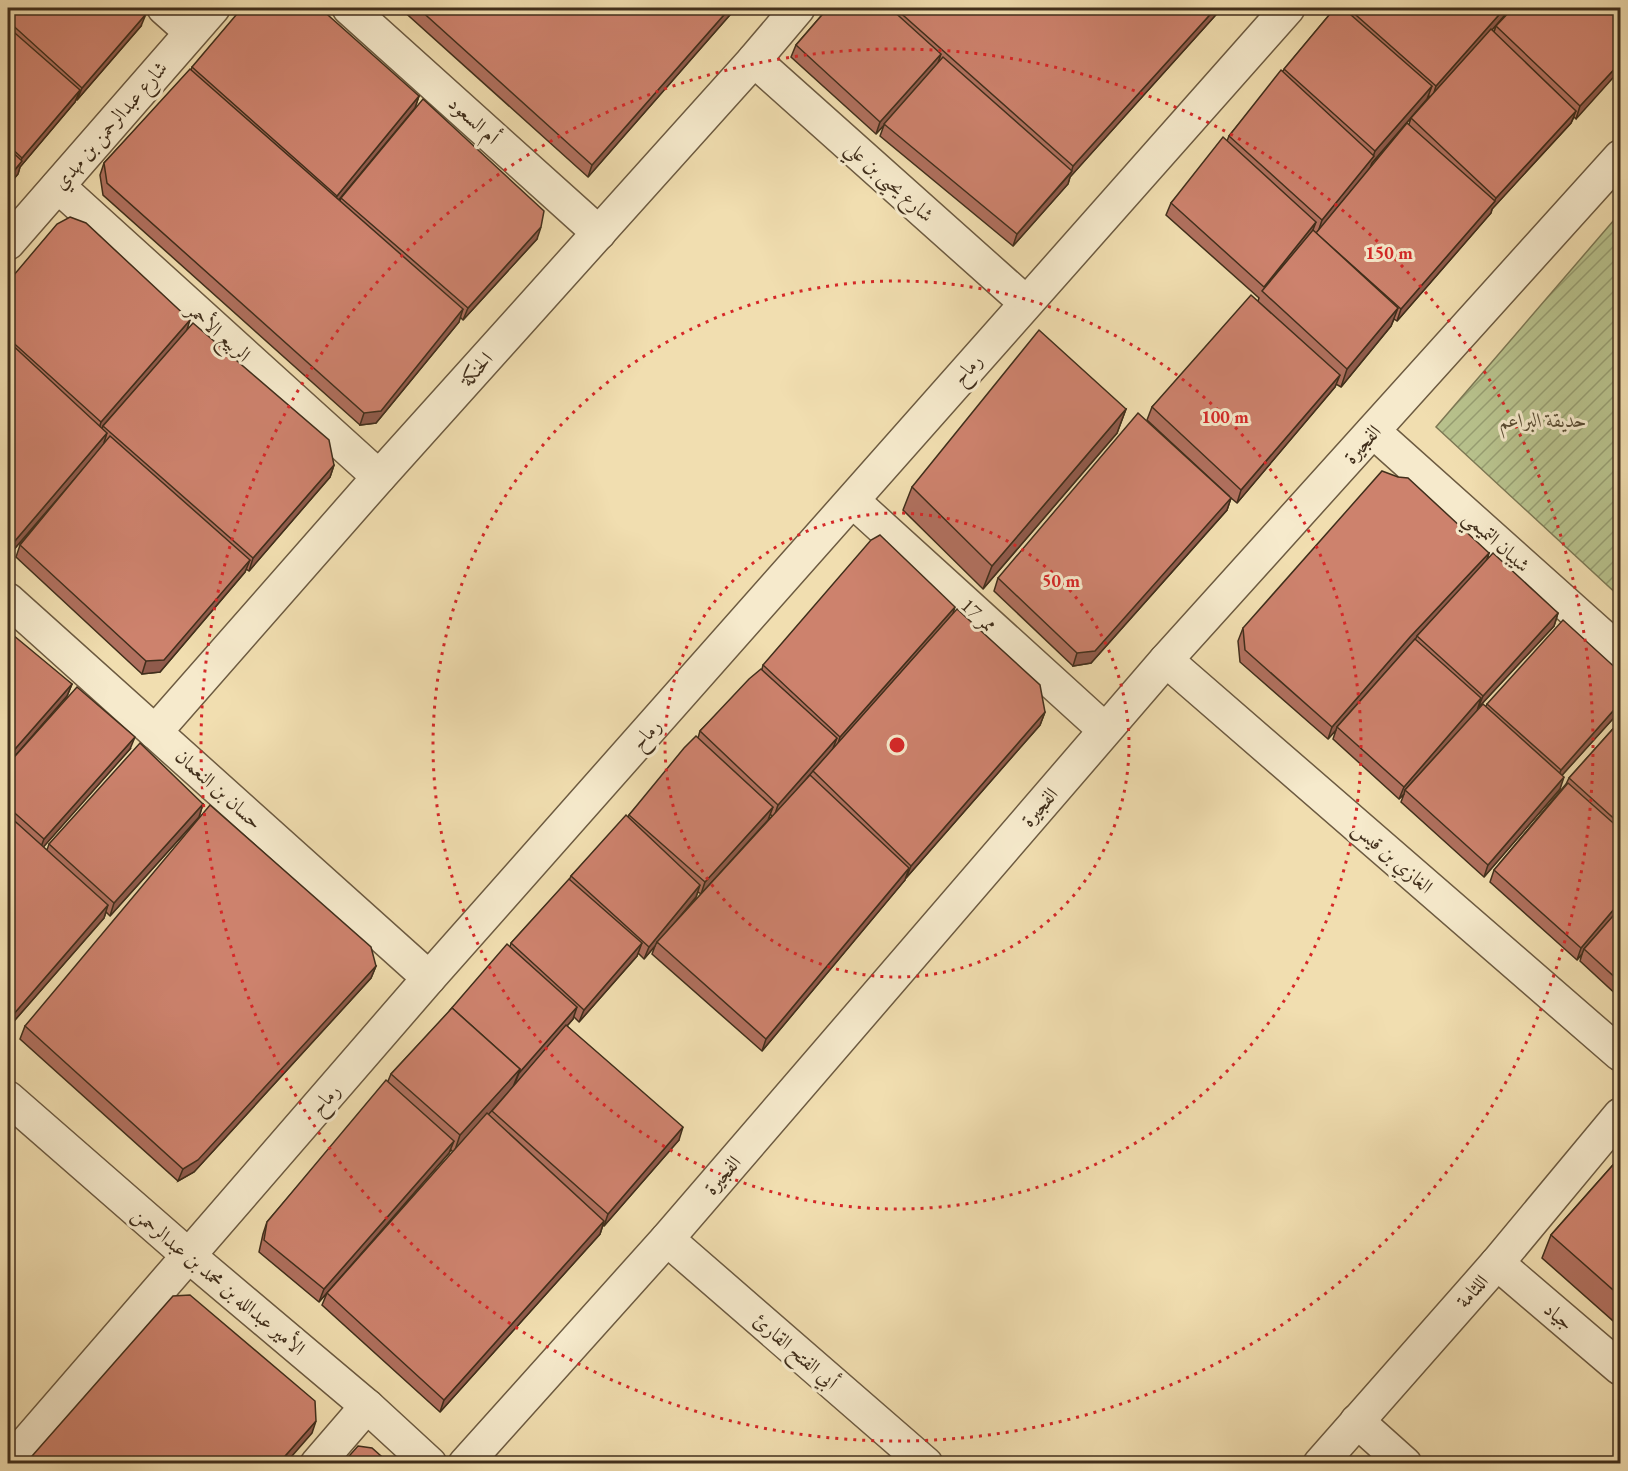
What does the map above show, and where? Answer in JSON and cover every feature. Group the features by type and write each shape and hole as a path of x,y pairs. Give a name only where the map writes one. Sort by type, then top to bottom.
{"street":[{"path":"164,8 190,32"},
{"name":"شارع عبدالرحمن بن مهدي","path":"8,243 213,8"},
{"name":"أم السعود","path":"349,8 599,233"},
{"name":"الحنكة","path":"155,732 379,477 754,60 798,8"},
{"name":"رماح","path":"8,1464 429,978 853,501 1025,302 1288,8"},
{"name":"شارع يحيى بن علي","path":"754,60 1025,302"},
{"name":"الفجيرة","path":"465,1464 666,1239 1105,730 1620,157"},
{"name":"الربيع الأحمر","path":"58,186 379,477"},
{"name":"شيبان التميمي","path":"1372,431 1620,652"},
{"name":"ممر 17","path":"853,501 1105,730"},
{"name":"حسان بن النعمان","path":"8,600 429,978"},
{"name":"الغازي بن قيس","path":"1167,660 1620,1053"},
{"name":"الأمير عبدالله بن محمد بن عبدالرحمن","path":"8,1098 189,1256 367,1406 430,1464"},
{"name":"اللثامة","path":"1320,1464 1497,1263 1620,1115"},
{"name":"أبي الفتح القارئ","path":"666,1239 926,1464"},
{"name":"جياد","path":"1497,1263 1620,1368"},
{"path":"317,1464 367,1406"},
{"path":"1357,1421 1405,1464"}],"green space":[{"name":"حديقة البراعم","path":"1620,213 1620,597 1436,427"}],"building":[{"path":"8,8 144,8 146,14 82,88 8,21"},
{"path":"242,8 320,8 419,96 337,196 192,67"},
{"path":"418,8 730,8 592,165"},
{"path":"828,8 890,8 941,54 880,122 796,45"},
{"path":"895,8 1216,8 1073,166"},
{"path":"1335,8 1343,8 1432,86 1375,151 1284,69"},
{"path":"1348,8 1505,8 1436,86"},
{"path":"1513,8 1620,8 1620,63 1580,106 1496,26"},
{"path":"8,27 80,90 22,158 8,145"},
{"path":"1491,29 1576,111 1496,198 1411,118"},
{"path":"943,57 1072,171 1017,234 884,124"},
{"path":"190,69 463,309 381,411 364,413 107,183 104,163"},
{"path":"1281,70 1374,156 1322,220 1229,136"},
{"path":"423,99 544,211 541,227 468,308 341,198"},
{"path":"1407,123 1495,201 1401,309 1316,233"},
{"path":"1223,137 1316,222 1264,287 1171,203"},
{"path":"8,148 22,161 8,178"},
{"path":"70,217 86,223 190,320 101,422 8,338 8,282 57,224"},
{"path":"1313,230 1398,308 1347,369 1262,291"},
{"path":"1251,295 1340,375 1241,490 1152,407"},
{"path":"193,323 329,440 334,465 253,558 103,426"},
{"path":"1039,330 1126,409 992,566 912,487"},
{"path":"8,341 107,433 14,542 8,536"},
{"path":"1138,413 1231,498 1095,651 1077,653 998,578"},
{"path":"110,436 250,560 164,660 146,661 20,545"},
{"path":"1382,471 1408,478 1489,553 1410,637 1332,727 1245,650 1243,628"},
{"path":"880,535 955,607 840,737 763,665 871,540"},
{"path":"1493,553 1558,613 1483,696 1417,636"},
{"path":"957,609 1040,685 1045,712 911,866 813,771"},
{"path":"1563,620 1620,672 1620,703 1561,770 1487,704"},
{"path":"13,635 72,684 8,757 8,641"},
{"path":"1415,639 1481,698 1404,787 1337,727"},
{"path":"761,669 837,738 778,805 700,731"},
{"path":"77,687 135,737 44,839 8,807 8,764"},
{"path":"1483,704 1564,777 1488,865 1405,790"},
{"path":"1620,721 1620,824 1569,778"},
{"path":"696,736 773,807 705,882 629,815"},
{"path":"140,743 203,804 114,903 49,844"},
{"path":"810,775 909,868 766,1039 657,942"},
{"path":"1568,783 1620,829 1620,902 1581,948 1494,870"},
{"path":"210,805 371,947 376,966 198,1160 183,1169 25,1026"},
{"path":"8,815 108,905 12,1016 8,1012"},
{"path":"626,815 700,885 649,947 571,876"},
{"path":"569,879 642,943 584,1010 511,943"},
{"path":"1620,908 1620,982 1584,949"},
{"path":"507,944 577,1007 519,1073 520,1069 452,1008 450,1010"},
{"path":"452,1008 520,1069 460,1135 391,1074"},
{"path":"566,1025 683,1127 608,1214 492,1111"},
{"path":"386,1080 454,1141 324,1289 264,1240 267,1222"},
{"path":"487,1113 604,1221 444,1400 327,1293"},
{"path":"1620,1157 1620,1296 1551,1235"},
{"path":"8,1192 13,1197 8,1203"},
{"path":"190,1295 315,1401 316,1421 278,1464 25,1464 173,1296"},
{"path":"358,1446 372,1448 390,1464 342,1464"}]}
